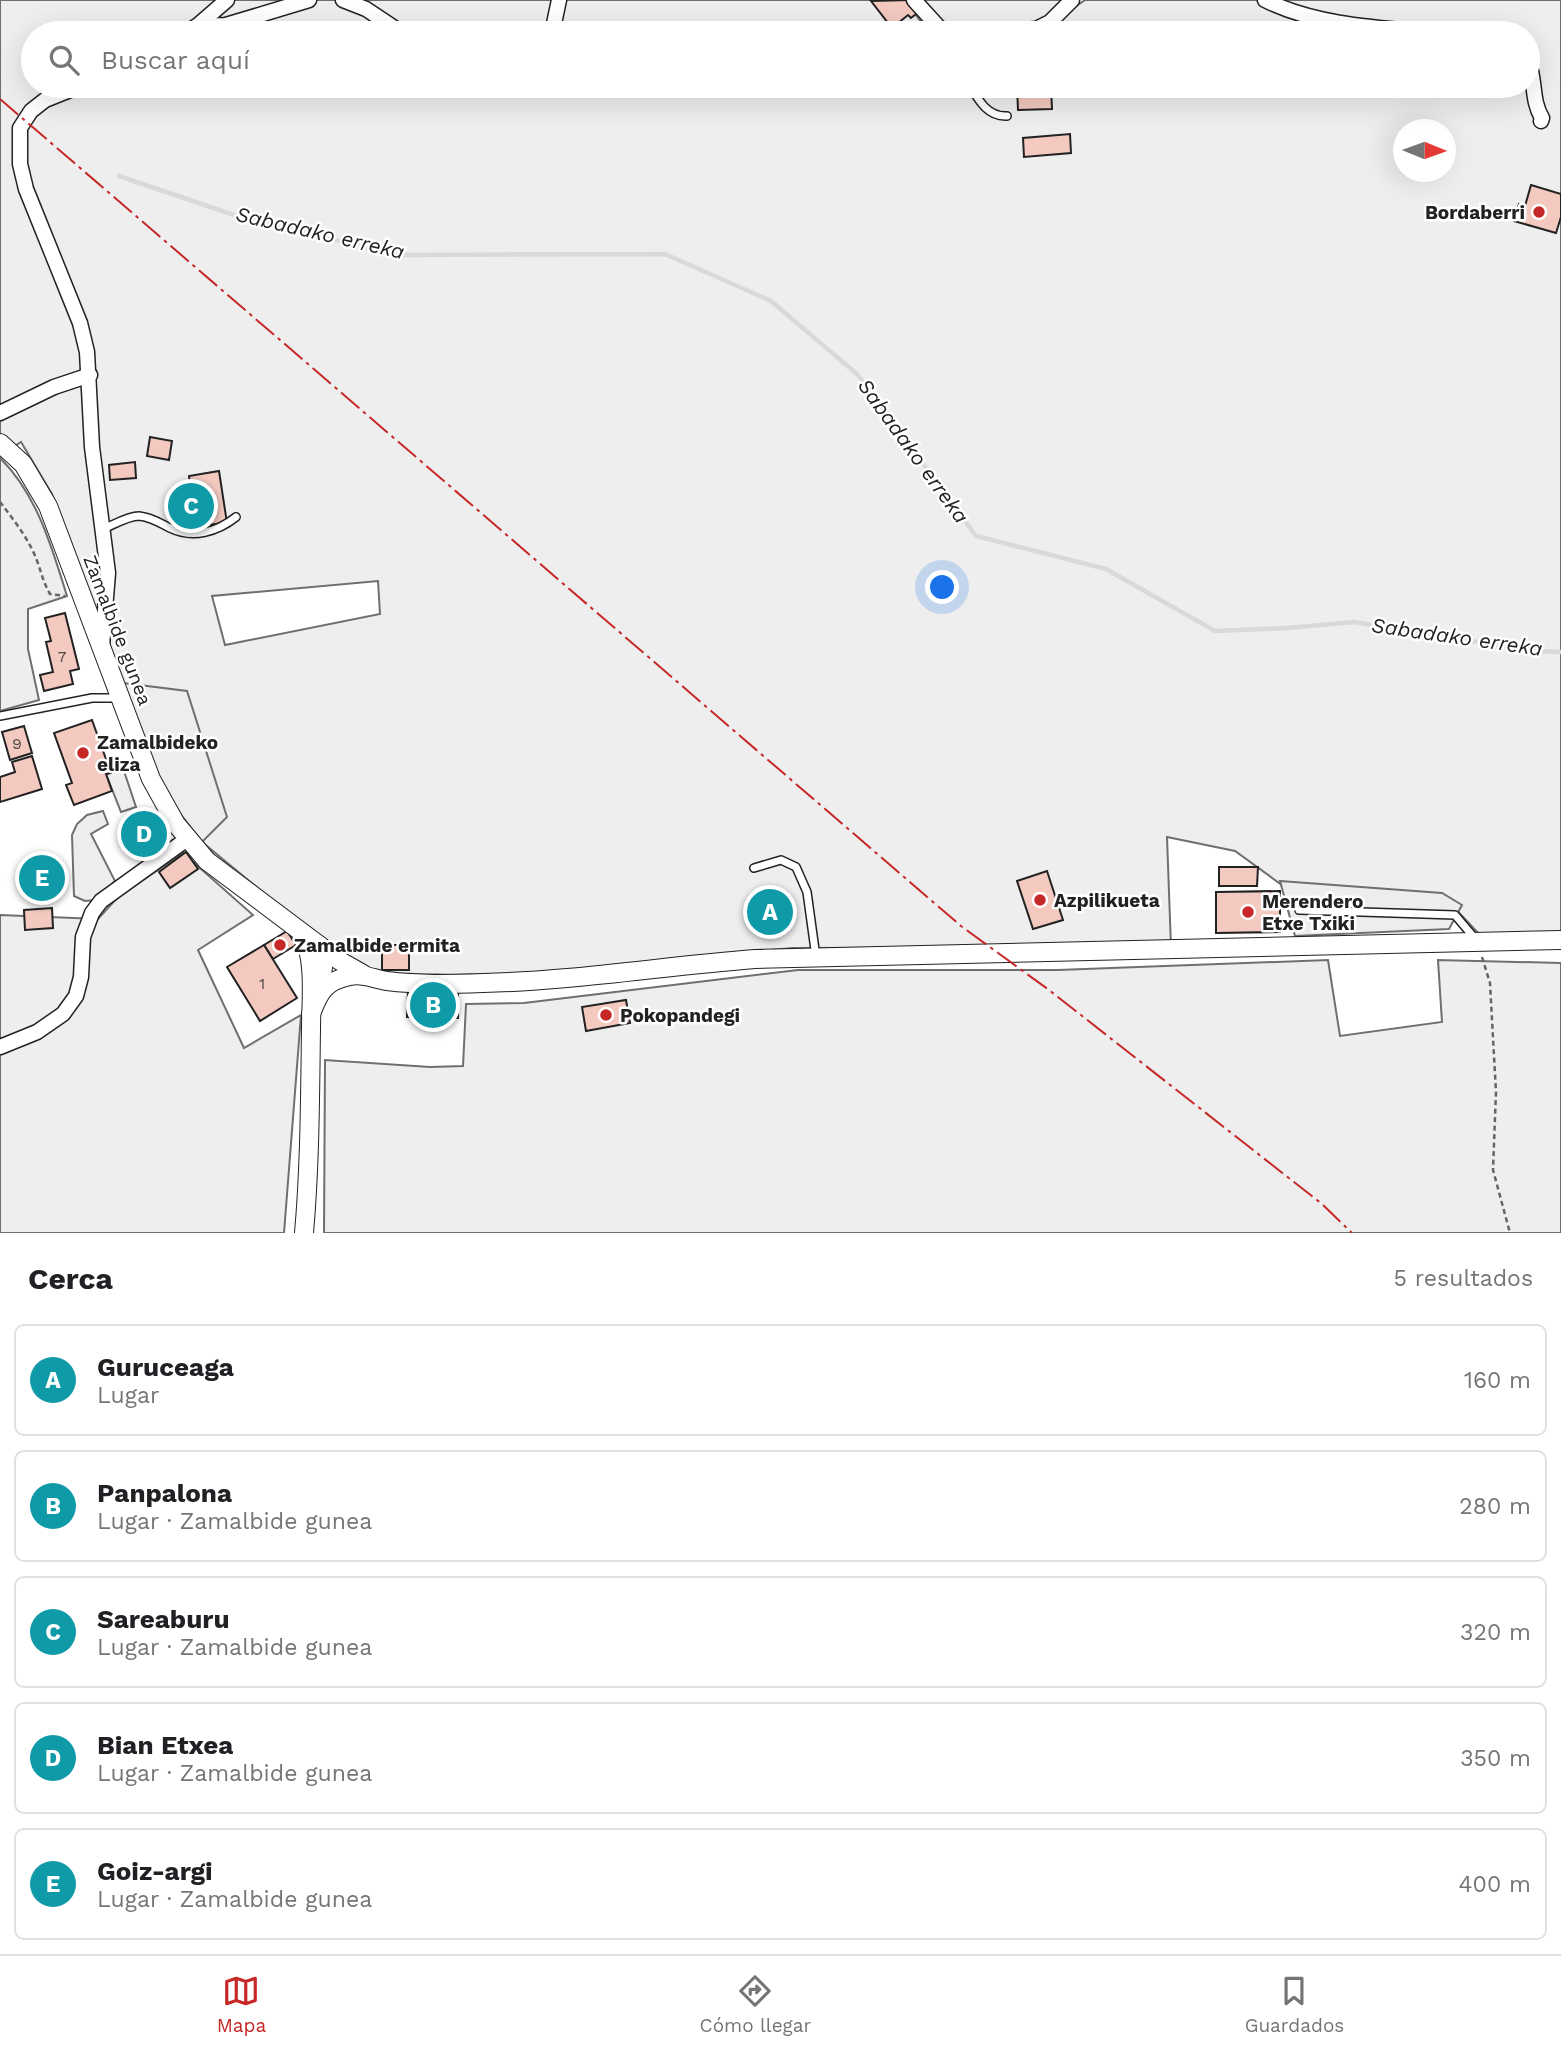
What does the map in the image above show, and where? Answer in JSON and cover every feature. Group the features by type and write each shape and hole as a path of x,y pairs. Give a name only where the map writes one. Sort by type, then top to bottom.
{"street":[{"path":"200,21 227,0"},
{"path":"239,21 309,0"},
{"path":"343,0 366,9 384,21"},
{"path":"555,21 559,0"},
{"path":"914,0 932,21"},
{"path":"1051,21 1072,0"},
{"path":"1265,0 1293,12 1337,21"},
{"path":"50,98 31,111 20,128 20,163 26,189 80,323 90,375 92,447 108,573 102,649"},
{"path":"1535,98 1541,121"},
{"path":"0,413 54,387 90,375"},
{"name":"Zamalbide gunea","path":"0,443 23,464 48,506 151,779 167,810 187,839 207,861 301,932 363,974"},
{"path":"0,1047 37,1032 63,1014 76,996 81,977 83,937 92,912 101,901 187,839"},
{"path":"301,932 309,951 311,1014 304,1233"},
{"path":"319,992 340,979 363,974 385,981 409,982 552,981 693,964 817,958 1561,940"},
{"path":"311,1014 319,992 324,961 319,945"}],"lane":[{"path":"979,98 989,112 998,117 1007,116"},
{"path":"103,529 137,516 154,519 178,531 194,533 222,528 236,517"},
{"path":"0,716 92,698 121,698"},
{"path":"754,868 781,860 796,867 807,892 817,958"},
{"path":"1298,910 1455,915 1477,941"}],"path":[{"path":"0,502 36,557 43,583 50,594 70,597 81,592"},
{"path":"1477,941 1490,983 1496,1093 1493,1170 1510,1233"}],"shaded area":[{"path":"0,0 905,0 920,21 21,21 21,98 1540,98 1540,21 1055,21 1085,0 1561,0 1561,938 1482,937 1446,899 1286,888 1235,851 1167,837 1171,947 793,948 688,957 549,977 424,980 373,972 322,941 202,842 123,683 84,589 52,494 21,442 0,456","holes":["378,581 380,614 225,645 212,596"]},
{"path":"920,0 1068,0 1044,21 937,21"},
{"path":"0,458 13,472 34,505 67,596 28,609 28,649 39,700 0,711"},
{"path":"123,683 187,691 227,817 202,842 166,795"},
{"path":"123,768 136,807 121,812 106,774"},
{"path":"103,811 108,824 91,834 115,881 97,900 85,901 74,896 72,835 77,824 87,815"},
{"path":"183,853 253,915 198,950 244,1048 301,1015 284,1233 0,1233 0,915 98,919 118,897"},
{"path":"1280,881 1442,893 1462,905 1449,929 1295,936"},
{"path":"1328,960 1340,1036 1442,1022 1438,960 1561,963 1561,1233 324,1233 325,1060 430,1067 463,1066 466,1004 524,1003 798,970 1058,970"}],"building":[{"path":"911,0 920,11 911,18 908,15 901,21 887,21 871,1"},
{"path":"1018,98 1052,98 1052,109 1018,110"},
{"path":"1070,134 1071,153 1024,157 1023,138"},
{"name":"Bordaberri","path":"1531,185 1561,194 1561,217 1556,233 1514,221 1519,204 1525,206"},
{"path":"150,437 172,441 169,460 147,456"},
{"path":"135,462 136,478 110,480 109,465"},
{"path":"219,471 227,523 207,525 206,518 213,517 209,489 191,491 189,476"},
{"path":"209,489 213,517 174,523 170,494"},
{"path":"65,613 79,669 70,671 73,684 44,691 40,675 53,672 46,642 51,641 45,618"},
{"name":"Zamalbideko eliza","path":"92,720 111,773 106,774 112,791 74,805 66,785 72,783 54,733"},
{"path":"24,726 32,753 10,760 2,732"},
{"path":"32,756 42,789 0,802 0,777 15,772 12,762"},
{"path":"152,811 168,841 146,856 142,847 133,851 120,828"},
{"path":"186,852 198,869 170,888 159,872"},
{"path":"53,859 56,896 30,897 28,860"},
{"path":"1219,867 1258,867 1257,886 1219,886"},
{"name":"Azpilikueta","path":"1047,871 1063,920 1033,929 1017,881"},
{"name":"Merendero Etxe Txiki","path":"1280,891 1280,932 1216,933 1216,892"},
{"path":"783,893 790,923 757,930 750,900"},
{"path":"52,908 53,928 25,930 24,910"},
{"name":"Zamalbide ermita","path":"287,931 296,945 273,959 264,945"},
{"path":"264,945 297,998 260,1021 227,967"},
{"path":"382,945 409,945 409,970 382,970"},
{"path":"408,991 458,992 458,1018 407,1017"},
{"name":"Pokopandegi","path":"626,1000 630,1023 586,1031 582,1007"}],"waterway":[{"name":"Sabadako erreka","path":"119,176 240,217 398,255 665,254 771,301 858,375 976,536 1106,569 1215,631 1354,622 1534,651 1561,652"}],"power":[{"path":"0,99 961,926 1049,990 1322,1204 1352,1233"}],"place":[{"name":"Bordaberri","path":"1539,212"},
{"name":"Sareaburu","path":"191,506"},
{"name":"Zamalbideko eliza","path":"83,753"},
{"name":"Bian Etxea","path":"144,834"},
{"name":"Goiz-argi","path":"42,878"},
{"name":"Azpilikueta","path":"1040,900"},
{"name":"Guruceaga","path":"770,912"},
{"name":"Merendero Etxe Txiki","path":"1248,912"},
{"name":"Zamalbide ermita","path":"280,945"},
{"name":"Panpalona","path":"433,1005"},
{"name":"Pokopandegi","path":"606,1015"}]}
